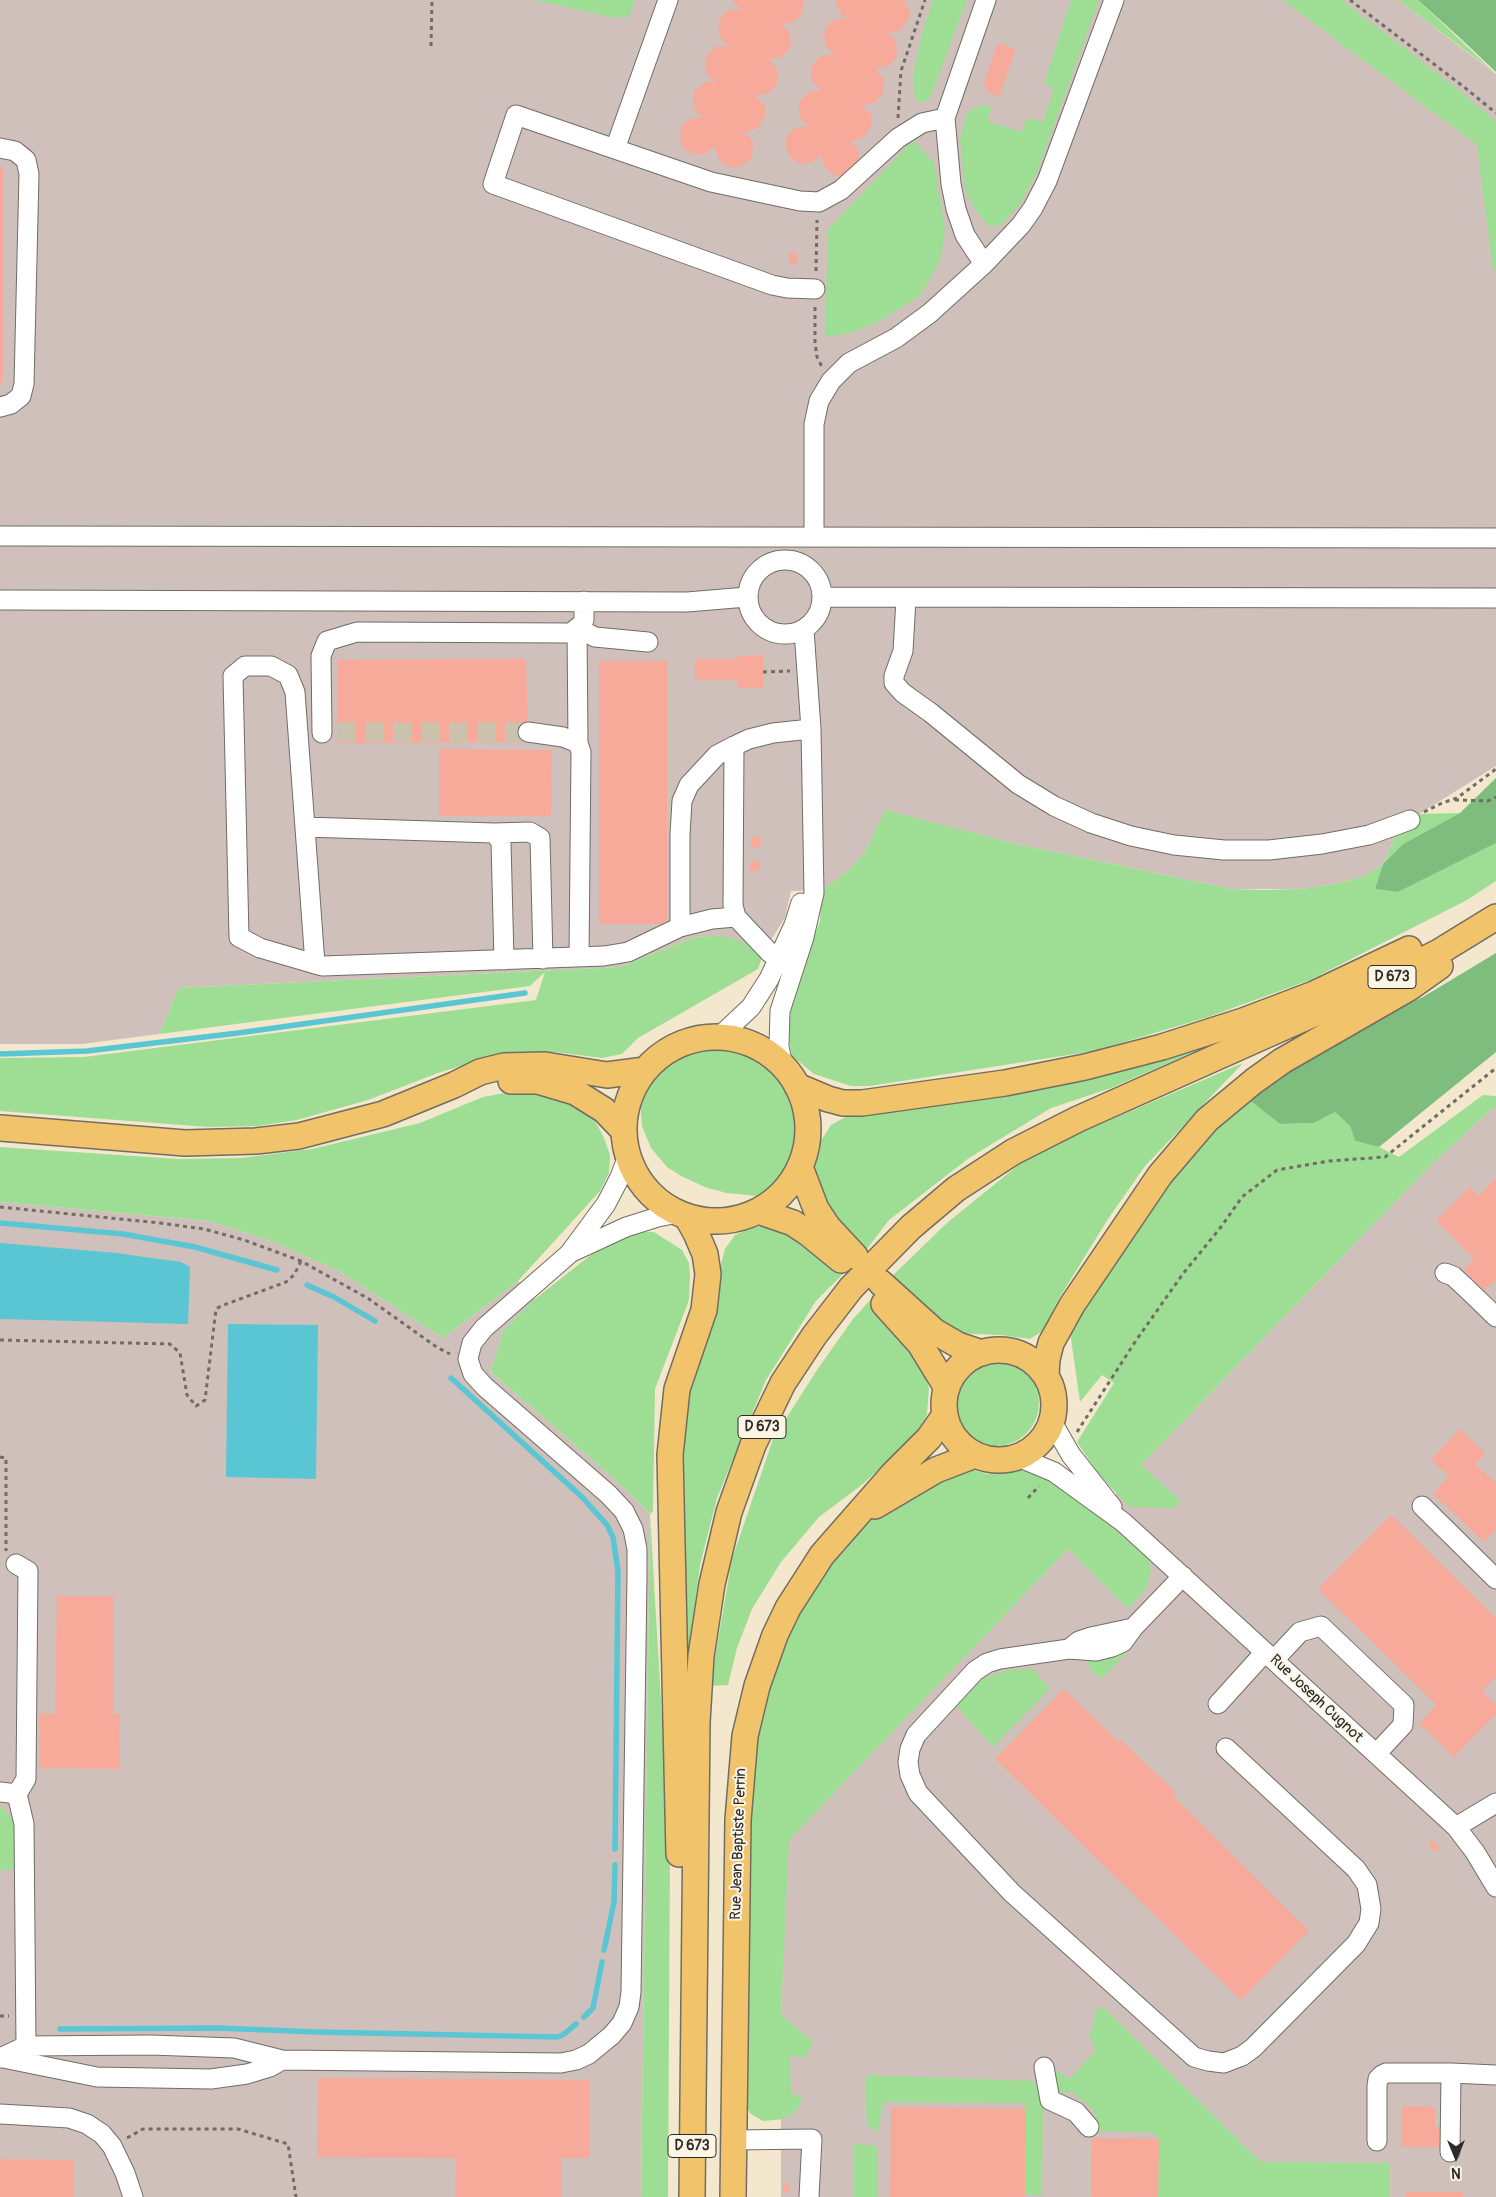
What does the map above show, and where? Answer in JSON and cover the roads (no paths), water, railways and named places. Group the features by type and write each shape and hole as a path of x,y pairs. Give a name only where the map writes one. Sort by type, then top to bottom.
{"main road":[{"path":"790,1076 828,1099 843,1103 862,1103 1013,1082 1122,1058 1206,1034 1314,994 1407,950 1496,899"},
{"name":"D 673","path":"692,2197 697,1722 701,1656 712,1584 729,1512 753,1446 784,1383 814,1336 851,1288 911,1227 956,1189 1013,1152 1078,1119 1383,982 1439,952 1496,917"},
{"path":"1046,1375 1051,1343 1072,1305 1160,1175 1207,1120 1242,1090 1282,1061 1409,988 1496,925"},
{"path":"718,1038 736,1040 754,1046 770,1055 790,1076 804,1101 808,1126 806,1151 800,1167 783,1192 758,1211 741,1218 723,1221 704,1221 682,1215 661,1204 635,1174 628,1156 624,1131 629,1098 645,1070 660,1056 678,1045 698,1039 718,1038"},
{"path":"0,1128 185,1143 256,1141 299,1136 383,1114 454,1085 480,1072 504,1066 545,1065 607,1075 645,1070"},
{"path":"454,1085 538,1081 558,1086 591,1100 604,1110 624,1131"},
{"path":"758,1211 793,1223 850,1260 816,1209 800,1167"},
{"path":"682,1215 696,1233 704,1254 708,1274 704,1310 677,1389 670,1455 682,1988 693,2095"},
{"path":"947,1388 930,1358 877,1287 940,1335 958,1345 982,1353"},
{"path":"996,1350 1010,1351 1024,1356 1036,1364 1046,1375 1053,1389 1055,1406 1052,1422 1045,1437 1033,1449 1018,1457 1004,1460 989,1459 975,1454 961,1445 950,1431 945,1415 944,1401 947,1388 955,1372 967,1360 982,1353 996,1350"},
{"name":"Rue Jean Baptiste Perrin","path":"733,2197 738,1820 745,1736 763,1665 788,1608 822,1555 893,1474 929,1438 945,1415"},
{"name":"Rue Jean Baptiste Perrin","path":"852,1520 936,1470 975,1454"}],"street":[{"path":"616,149 668,0"},
{"path":"984,264 965,235 956,209 951,184 945,118 986,0"},
{"path":"814,537 814,424 819,401 830,380 849,363 913,327 984,264 1021,225 1033,208 1042,190 1114,0"},
{"path":"815,289 787,288 772,285 493,184 516,115 711,182 800,201 819,202 841,190 898,138 922,123 945,118"},
{"path":"0,148 15,151 26,160 29,174 24,384 21,396 12,404 0,407"},
{"path":"0,536 1496,538"},
{"path":"785,559 804,564 818,578 824,597 818,616 804,630 785,635 766,630 752,616 747,597 752,578 766,564 785,559"},
{"path":"0,600 686,602 747,597"},
{"path":"824,597 1496,598"},
{"path":"906,598 903,651 894,676 894,683 903,693 1018,784 1054,806 1130,836 1174,845 1224,850 1269,850 1322,844 1369,835 1410,820"},
{"path":"299,738 329,733 321,656 327,641 357,632 571,633 584,620 584,601"},
{"path":"577,628 595,637 648,642"},
{"path":"577,628 578,743 581,752 578,957"},
{"path":"790,1076 779,1046 780,1011 810,914 814,893 811,729 804,630"},
{"path":"315,964 295,692 288,675 272,666 245,666 233,676 239,936 260,948 315,964 324,966 604,956 628,952 680,927 712,919 736,917"},
{"path":"680,927 682,801 689,786 717,755 734,746 750,739 773,733 811,729"},
{"path":"528,732 563,737 578,743"},
{"path":"734,746 733,906 736,917 770,953 780,958"},
{"path":"305,827 494,833 530,832 540,838 543,958"},
{"path":"494,833 501,842 504,960"},
{"path":"718,1038 750,1007 780,958 794,925 813,867"},
{"path":"2,2058 26,2046 151,2045 234,2048 282,2060 561,2063 576,2060 602,2045 622,2023 629,2007 637,1576 637,1549 633,1529 624,1511 608,1494 485,1387 473,1374 468,1359 472,1343 484,1328 569,1254 606,1204 628,1156"},
{"path":"569,1254 626,1227 658,1217 682,1215"},
{"path":"1446,1273 1465,1287 1496,1317"},
{"name":"Rue Joseph Cugnot","path":"1052,1422 1071,1454 1123,1522"},
{"name":"Rue Joseph Cugnot","path":"1018,1457 1054,1472 1123,1522 1456,1827 1494,1880"},
{"path":"1422,1506 1494,1574"},
{"path":"16,1564 28,1571 26,1779 9,1793 24,1824 26,2046"},
{"path":"1183,1576 1133,1628 1123,1642 1112,1648 1096,1651 1069,1649 1000,1659 975,1671 916,1735 910,1749 908,1762 910,1775 918,1793 1012,1893 1194,2057 1208,2062 1224,2063 1242,2056 1253,2048 1356,1944 1369,1923 1372,1909 1367,1885 1356,1869 1226,1748"},
{"path":"1218,1704 1270,1656 1300,1632 1321,1626 1404,1705 1403,1725 1376,1754"},
{"path":"1456,1827 1496,1803"},
{"path":"2,2058 97,2076 202,2079 247,2074 270,2067 282,2060"},
{"path":"1044,2067 1050,2100 1076,2112 1089,2127"},
{"path":"1377,2141 1377,2086 1378,2079 1382,2075 1386,2073 1451,2073 1496,2076"},
{"path":"1450,2152 1451,2073"},
{"path":"0,2114 70,2118 87,2124 102,2134 112,2146 134,2197"},
{"path":"734,2140 812,2139 809,2197"}],"water":[{"path":"0,1243 116,1253 181,1262 190,1267 188,1324 0,1319"},
{"path":"228,1324 318,1325 316,1479 226,1477"}],"waterway":[{"path":"0,1054 87,1051 238,1033 525,993"},
{"path":"0,1223 123,1234 195,1247 277,1270"},
{"path":"307,1285 334,1297 375,1321"},
{"path":"451,1378 582,1497 607,1525 613,1537 618,1571 615,1849"},
{"path":"604,1950 614,1902 615,1865"},
{"path":"584,2017 593,2008 602,1962"},
{"path":"60,2029 218,2028 557,2037 563,2035 576,2024"}],"tunnel":[{"path":"337,732 528,732"}]}
